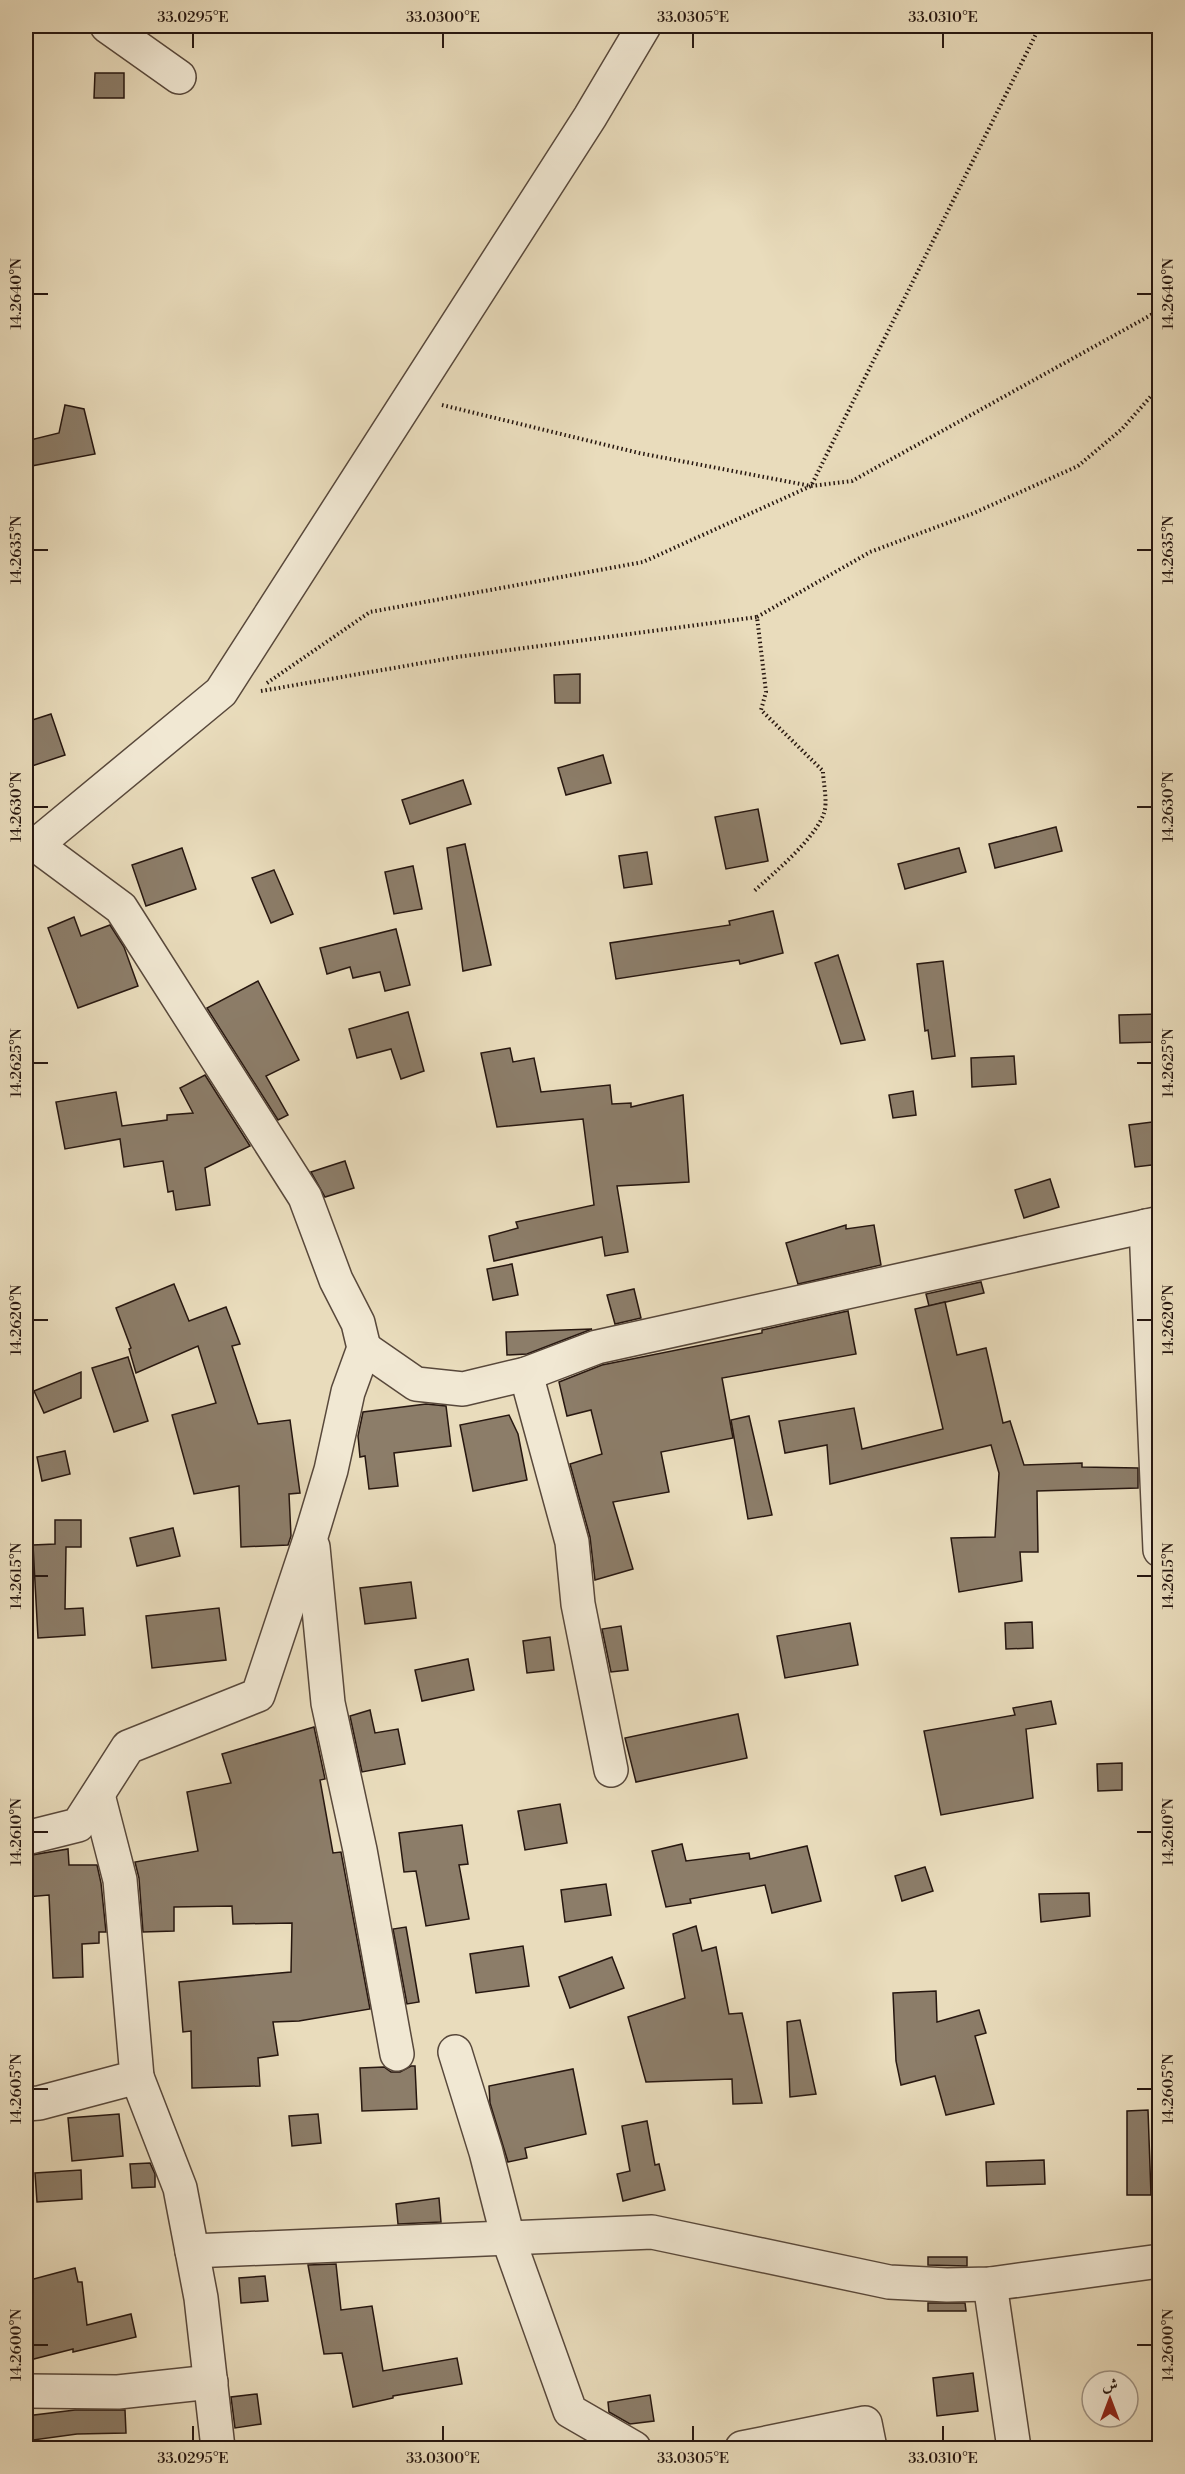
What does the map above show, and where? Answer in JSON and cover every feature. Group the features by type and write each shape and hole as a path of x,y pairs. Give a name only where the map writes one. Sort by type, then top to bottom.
{"street":[{"path":"107,26 179,77"},
{"path":"26,1839 78,1825 128,1747 258,1695 312,1533 331,1470 348,1392 364,1348 358,1323 336,1280 305,1197 121,908 31,847 221,692 590,117 644,26"},
{"path":"364,1348 416,1384 463,1389 526,1374 597,1347 1153,1224 1160,1550"},
{"path":"526,1374 572,1542 578,1604 611,1770"},
{"path":"312,1533 328,1703 360,1850 397,2054"},
{"path":"98,1795 120,1880 137,2077 180,2188 201,2298 218,2448"},
{"path":"455,2052 486,2152 508,2238 570,2411 634,2448"},
{"path":"26,2104 39,2103 137,2077"},
{"path":"192,2251 652,2232 889,2282 947,2285 990,2284 1160,2261"},
{"path":"990,2284 1014,2448"},
{"path":"29,2391 118,2392 211,2382"},
{"path":"742,2448 865,2423 870,2448"}],"path":[{"path":"810,486 1040,26"},
{"path":"1160,310 852,481 810,486 643,562 370,612 254,692 457,657 756,617 870,552 974,513 1078,466 1122,429 1160,386"},
{"path":"410,397 639,453 810,486"},
{"path":"753,892 807,841 825,812 823,771 761,710 765,692 756,617"}],"building":[{"path":"95,73 124,73 124,98 94,98"},
{"path":"65,405 84,409 95,454 26,467 26,441 59,433"},
{"path":"580,674 580,703 555,703 554,675"},
{"path":"51,714 65,755 26,768 26,722"},
{"path":"603,755 611,783 566,795 558,768"},
{"path":"463,780 471,804 410,824 402,800"},
{"path":"758,809 768,861 726,869 715,817"},
{"path":"1056,827 1062,851 995,868 989,844"},
{"path":"465,844 491,965 463,971 447,848"},
{"path":"182,848 196,889 146,906 132,865"},
{"path":"959,848 966,872 905,889 898,864"},
{"path":"647,852 652,884 624,888 619,856"},
{"path":"413,866 422,909 394,914 385,872"},
{"path":"274,870 293,914 271,923 252,878"},
{"path":"773,911 783,953 740,964 739,960 616,979 610,943 730,925 729,921"},
{"path":"74,917 81,936 110,925 124,947 138,986 78,1008 48,928"},
{"path":"396,929 410,985 385,991 380,972 353,978 350,967 327,974 320,948"},
{"path":"838,955 865,1040 841,1044 815,963"},
{"path":"943,961 955,1056 932,1059 928,1030 925,1031 917,964"},
{"path":"258,981 299,1060 266,1076 288,1115 278,1120 207,1008"},
{"path":"408,1012 424,1071 401,1079 391,1049 357,1058 349,1029"},
{"path":"1160,1014 1160,1042 1120,1043 1119,1015"},
{"path":"510,1048 513,1062 534,1058 541,1092 610,1085 612,1104 631,1103 631,1107 683,1095 689,1182 617,1186 628,1252 605,1256 602,1237 494,1261 489,1236 518,1228 516,1222 594,1205 583,1119 497,1127 481,1053"},
{"path":"1014,1056 1016,1084 972,1087 971,1058"},
{"path":"205,1075 250,1146 205,1168 210,1205 176,1210 173,1191 168,1192 163,1161 124,1167 120,1139 65,1149 56,1102 116,1092 122,1126 167,1120 167,1115 193,1113 180,1088"},
{"path":"913,1091 916,1115 893,1118 889,1095"},
{"path":"1160,1121 1160,1164 1135,1167 1129,1125"},
{"path":"345,1161 354,1188 325,1197 311,1172"},
{"path":"1050,1179 1059,1207 1024,1218 1015,1190"},
{"path":"846,1225 846,1229 874,1225 881,1265 798,1284 786,1243"},
{"path":"512,1264 518,1295 493,1300 487,1269"},
{"path":"981,1282 984,1293 929,1306 926,1294"},
{"path":"174,1284 189,1321 226,1307 240,1344 232,1346 258,1424 290,1420 300,1493 289,1494 291,1536 288,1545 241,1547 239,1486 194,1494 172,1415 216,1403 198,1346 136,1373 129,1349 131,1348 116,1308"},
{"path":"634,1289 641,1318 615,1324 607,1295"},
{"path":"945,1302 957,1355 986,1348 1003,1423 1010,1421 1024,1465 1082,1463 1082,1467 1138,1468 1138,1488 1037,1491 1038,1552 1020,1552 1022,1581 959,1592 951,1538 995,1537 999,1473 991,1445 830,1484 827,1445 785,1453 779,1421 854,1408 862,1449 943,1429 915,1309"},
{"path":"848,1311 856,1354 722,1378 733,1438 661,1452 669,1492 613,1502 633,1569 595,1580 590,1537 570,1464 602,1454 591,1410 567,1416 559,1382 602,1365 762,1333 762,1330"},
{"path":"592,1329 527,1354 507,1355 506,1332"},
{"path":"128,1357 148,1421 114,1432 92,1368"},
{"path":"81,1372 81,1398 44,1413 34,1391"},
{"path":"426,1404 446,1406 451,1446 394,1453 398,1486 369,1489 365,1456 360,1457 358,1436 363,1412"},
{"path":"509,1415 518,1434 527,1480 473,1491 460,1425"},
{"path":"749,1416 772,1515 748,1519 731,1420"},
{"path":"65,1451 70,1474 42,1481 37,1457"},
{"path":"55,1520 81,1520 81,1547 66,1547 65,1609 83,1608 85,1635 38,1638 33,1545 55,1544"},
{"path":"173,1528 180,1556 137,1566 130,1538"},
{"path":"411,1582 416,1618 365,1624 360,1588"},
{"path":"219,1608 226,1660 152,1668 146,1616"},
{"path":"1032,1622 1033,1648 1006,1649 1005,1623"},
{"path":"850,1623 858,1665 785,1678 777,1636"},
{"path":"621,1626 628,1670 611,1672 602,1629"},
{"path":"550,1637 554,1670 527,1673 523,1641"},
{"path":"468,1659 474,1690 422,1701 415,1670"},
{"path":"1051,1701 1056,1724 1026,1729 1033,1798 941,1815 924,1731 1015,1715 1013,1708"},
{"path":"370,1710 375,1733 398,1729 405,1764 362,1772 350,1716"},
{"path":"738,1714 747,1758 636,1782 625,1738"},
{"path":"314,1727 325,1779 320,1780 333,1853 341,1852 370,2009 299,2021 273,2022 278,2055 258,2058 260,2086 192,2088 191,2031 183,2032 179,1982 291,1972 292,1923 233,1924 232,1906 174,1907 174,1931 143,1932 139,1878 135,1862 198,1851 187,1792 231,1783 222,1754"},
{"path":"1122,1763 1122,1790 1098,1791 1097,1764"},
{"path":"560,1804 567,1843 525,1850 518,1811"},
{"path":"462,1825 468,1864 459,1865 469,1919 426,1926 416,1871 404,1872 399,1833"},
{"path":"682,1844 686,1861 749,1853 750,1859 807,1846 821,1901 772,1913 765,1885 690,1899 691,1903 666,1907 652,1851"},
{"path":"68,1849 69,1865 97,1865 106,1932 99,1932 99,1943 82,1944 83,1977 53,1978 49,1895 26,1897 26,1856"},
{"path":"925,1867 933,1891 902,1901 895,1876"},
{"path":"606,1884 611,1915 565,1922 561,1890"},
{"path":"1089,1893 1090,1916 1041,1922 1039,1894"},
{"path":"696,1926 702,1951 716,1947 729,2014 742,2013 762,2103 733,2104 732,2079 646,2082 628,2017 685,1998 673,1934"},
{"path":"406,1927 419,2002 407,2004 393,1929"},
{"path":"523,1946 529,1986 476,1993 470,1954"},
{"path":"612,1957 624,1988 570,2008 559,1977"},
{"path":"936,1991 937,2022 979,2010 986,2033 975,2036 994,2104 946,2115 935,2076 901,2085 896,2061 893,1993"},
{"path":"800,2020 816,2094 790,2097 787,2022"},
{"path":"415,2066 417,2109 362,2111 360,2068 384,2067 391,2072 400,2072"},
{"path":"573,2069 586,2134 525,2148 527,2158 508,2162 490,2103 489,2086"},
{"path":"1148,2110 1151,2195 1127,2195 1127,2111"},
{"path":"119,2114 123,2156 72,2161 68,2118"},
{"path":"318,2114 321,2143 292,2146 289,2116"},
{"path":"647,2121 655,2165 659,2164 665,2190 623,2201 617,2174 630,2171 622,2126"},
{"path":"1044,2160 1045,2184 987,2186 986,2162"},
{"path":"150,2163 155,2174 155,2187 132,2188 130,2164"},
{"path":"81,2170 82,2199 37,2202 35,2173"},
{"path":"439,2198 441,2222 398,2224 396,2204"},
{"path":"928,2257 967,2257 967,2266 928,2265"},
{"path":"336,2264 341,2310 372,2306 383,2371 457,2358 462,2384 393,2396 393,2398 353,2407 342,2353 324,2354 308,2265"},
{"path":"75,2268 78,2282 82,2282 87,2325 131,2314 136,2337 26,2361 26,2281"},
{"path":"265,2276 268,2301 241,2303 239,2278"},
{"path":"928,2303 965,2303 966,2311 928,2311"},
{"path":"973,2373 978,2411 937,2416 933,2378"},
{"path":"257,2394 261,2424 235,2428 231,2397"},
{"path":"650,2395 654,2421 630,2424 609,2412 608,2402"},
{"path":"75,2410 125,2410 126,2433 77,2434 26,2441 26,2416"}]}
